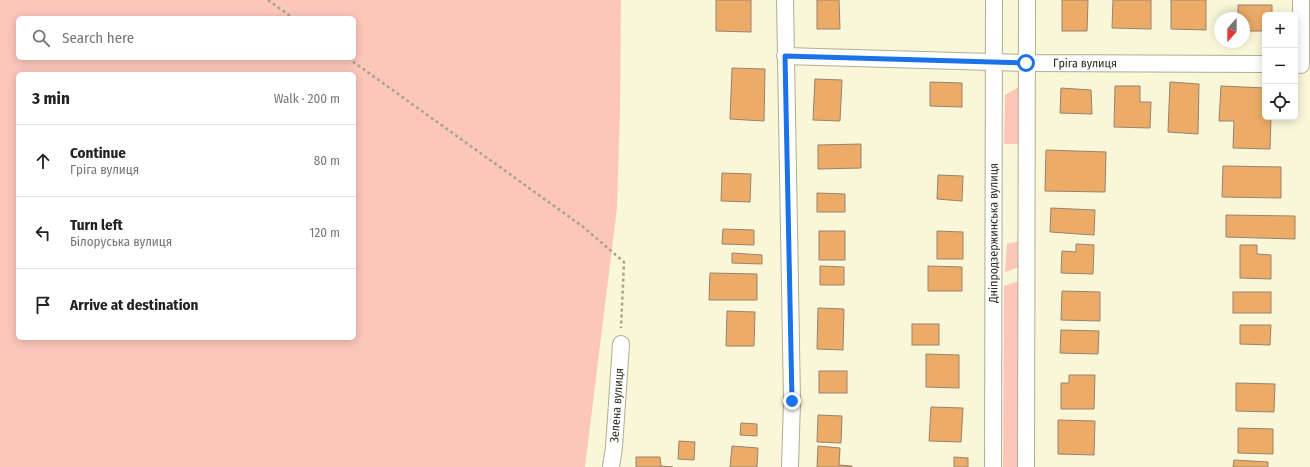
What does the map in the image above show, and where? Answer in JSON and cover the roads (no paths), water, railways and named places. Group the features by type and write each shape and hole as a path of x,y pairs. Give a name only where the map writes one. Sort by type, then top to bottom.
{"street":[{"path":"785,0 792,401 790,467"},
{"name":"Дніпродзержинська вулиця","path":"993,467 994,0"},
{"path":"1026,0 1026,467"},
{"path":"1301,0 1302,65"},
{"name":"Гріга вулиця","path":"785,56 1026,63 1262,64"},
{"name":"Зелена вулиця","path":"611,467 614,447 621,344"}]}
